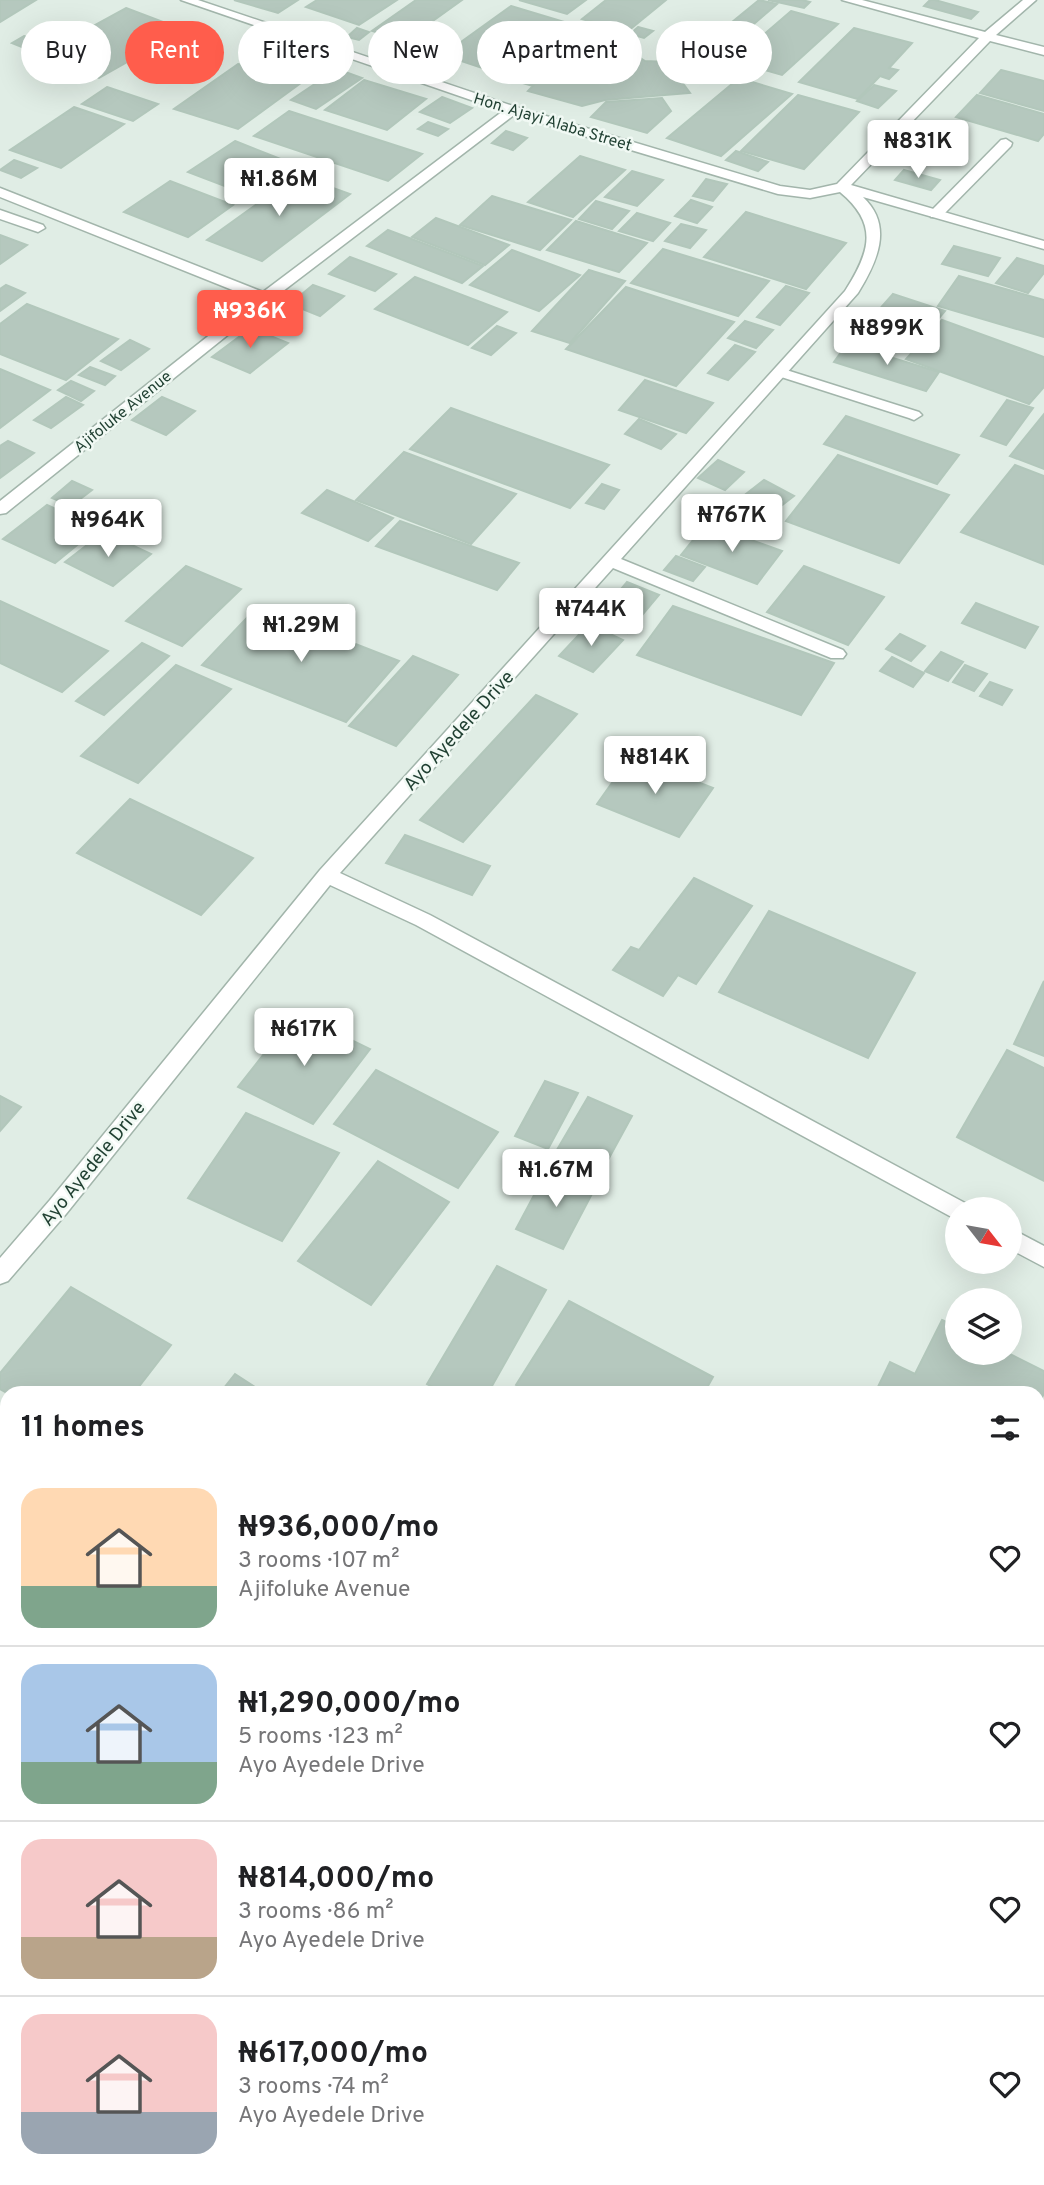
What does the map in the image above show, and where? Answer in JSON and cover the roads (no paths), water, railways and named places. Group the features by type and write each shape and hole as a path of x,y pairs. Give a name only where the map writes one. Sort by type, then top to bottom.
{"street":[{"name":"Hon. Ajayi Alaba Street","path":"187,0 512,110 778,190 807,195 825,194 842,187"},
{"path":"848,0 1044,51"},
{"path":"1030,0 987,37 842,187 1044,245"},
{"name":"Ajifoluke Avenue","path":"0,509 265,298 512,110"},
{"path":"936,214 1006,143"},
{"name":"Ayo Ayedele Drive","path":"0,1273 58,1207 327,875 851,293 868,267 875,247 871,222 864,206 842,187"},
{"path":"0,192 265,298"},
{"path":"0,214 38,228"},
{"path":"780,372 914,415"},
{"path":"610,561 837,654"},
{"path":"327,875 423,920 945,1203"},
{"path":"1022,1244 1044,1256"}]}
